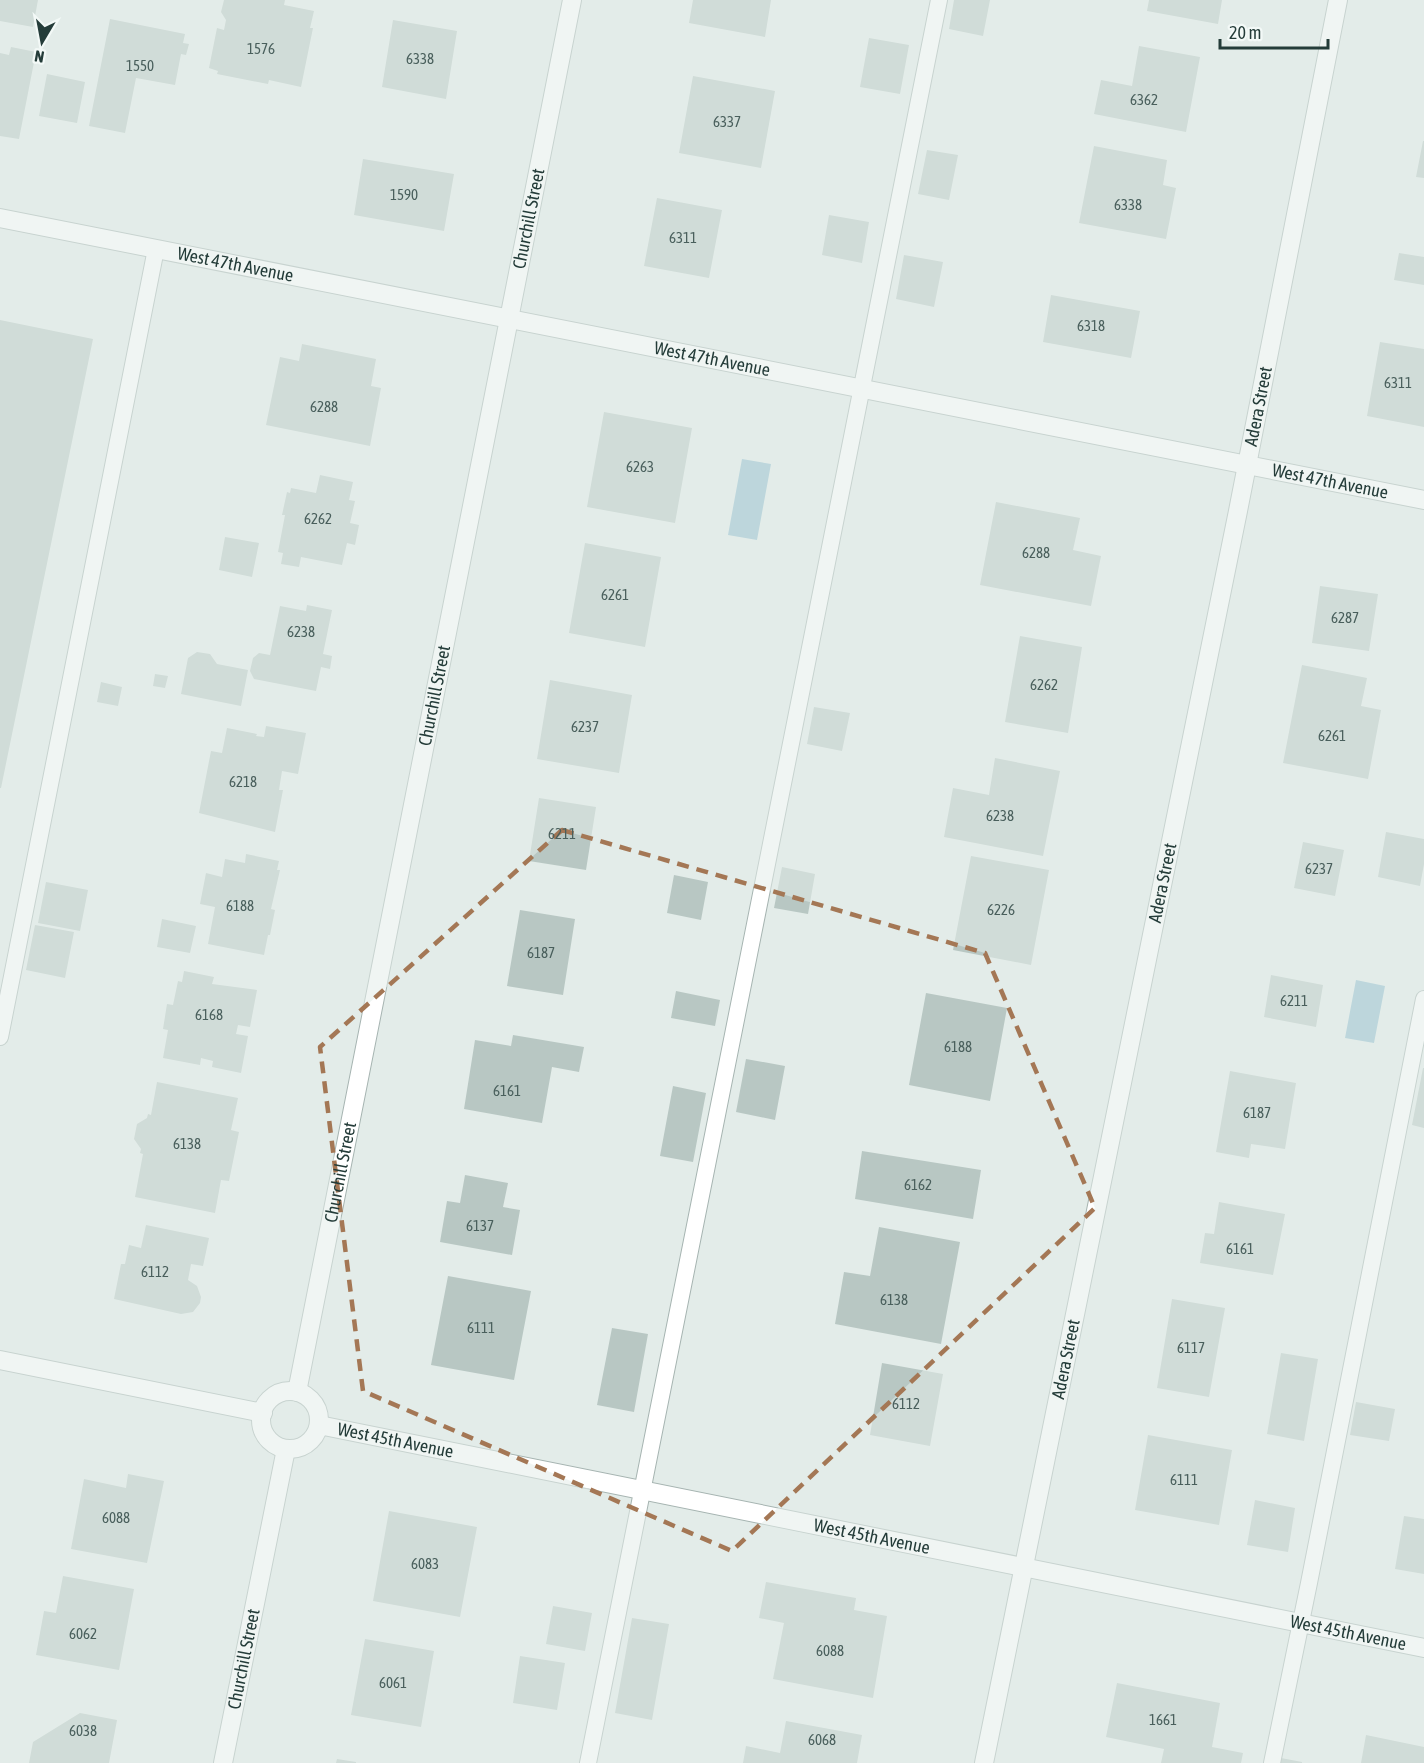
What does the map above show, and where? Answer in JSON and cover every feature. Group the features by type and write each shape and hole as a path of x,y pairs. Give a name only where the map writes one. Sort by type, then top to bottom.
{"street":[{"name":"Churchill Street","path":"297,1392 572,0"},
{"name":"Adera Street","path":"984,1763 1247,465 1338,0"},
{"name":"West 47th Avenue","path":"0,218 1424,500"},
{"path":"0,1360 262,1413"},
{"path":"288,1392 297,1392 305,1395 316,1408 319,1425 311,1440 304,1446 286,1449 269,1440 262,1423 262,1413 272,1398 288,1392"},
{"name":"West 45th Avenue","path":"319,1425 1424,1648"},
{"name":"Churchill Street","path":"223,1763 286,1449"}],"lane":[{"path":"588,1763 939,0"},
{"path":"0,1037 156,249"},
{"path":"1272,1763 1424,999"}],"highlighted area":[{"path":"562,830 985,953 1095,1208 732,1551 363,1391 320,1047"}],"water":[{"path":"742,459 771,464 757,540 728,535"},
{"path":"1356,980 1385,986 1374,1043 1345,1038"}],"building":[{"path":"0,0 38,0 33,27 0,21"},
{"path":"224,0 285,0 284,5 314,11 310,28 313,28 301,87 269,80 268,84 217,74 218,71 209,68 217,28 224,30 226,20 221,12"},
{"path":"693,0 771,0 765,37 689,23"},
{"path":"954,0 990,0 983,36 949,29"},
{"path":"1149,0 1222,0 1218,24 1147,11"},
{"path":"110,19 185,34 183,43 189,44 186,55 181,54 175,85 136,78 125,133 89,126"},
{"path":"393,20 457,31 446,99 382,87"},
{"path":"869,38 909,45 900,94 860,87"},
{"path":"1139,46 1200,57 1186,132 1094,114 1101,80 1132,86"},
{"path":"11,47 36,52 19,139 0,136 0,53 9,55"},
{"path":"47,74 85,82 77,123 39,116"},
{"path":"693,76 775,91 761,168 679,153"},
{"path":"1424,141 1424,178 1416,177"},
{"path":"1094,146 1167,160 1163,185 1176,188 1166,239 1079,223"},
{"path":"927,150 958,155 949,200 918,194"},
{"path":"363,159 454,174 444,231 354,215"},
{"path":"657,198 722,210 709,278 644,266"},
{"path":"829,215 869,222 862,263 822,255"},
{"path":"1399,253 1424,257 1424,285 1394,280"},
{"path":"904,255 943,262 934,307 896,299"},
{"path":"1051,295 1140,311 1131,358 1043,342"},
{"path":"0,320 93,339 1,788 0,788"},
{"path":"1380,342 1424,349 1424,427 1367,416"},
{"path":"302,344 376,359 371,386 381,388 370,446 266,425 280,357 299,361"},
{"path":"604,412 692,428 675,523 587,507"},
{"path":"320,475 353,482 349,500 355,501 350,523 359,525 355,545 347,543 342,565 301,557 299,567 281,564 283,553 278,552 287,492 290,493 291,488 316,493"},
{"path":"996,502 1080,518 1073,550 1101,556 1091,606 980,585"},
{"path":"225,537 259,543 252,577 219,570"},
{"path":"585,543 661,557 645,647 569,633"},
{"path":"1320,586 1378,594 1369,651 1312,643"},
{"path":"307,605 332,610 323,654 332,656 330,669 321,667 316,691 254,679 250,671 253,658 259,653 270,655 280,606 306,611"},
{"path":"1020,636 1082,647 1068,733 1005,722"},
{"path":"197,652 210,654 217,664 248,670 241,706 181,694 188,658"},
{"path":"1302,665 1367,678 1361,706 1381,710 1368,779 1283,763"},
{"path":"155,674 168,676 165,688 153,686"},
{"path":"550,680 632,695 619,773 537,759"},
{"path":"101,682 122,687 118,706 97,702"},
{"path":"814,707 850,713 842,751 807,744"},
{"path":"266,726 306,733 298,774 282,771 279,790 283,790 275,832 199,813 211,751 222,753 227,728 264,737"},
{"path":"995,758 1060,771 1043,856 944,837 953,788 989,795"},
{"path":"539,798 596,807 586,870 529,861"},
{"path":"1386,832 1424,839 1424,864 1420,886 1378,877"},
{"path":"1303,842 1344,850 1335,896 1294,888"},
{"path":"246,854 279,861 277,870 280,870 271,909 275,910 264,955 208,944 215,907 200,904 206,873 222,877 225,859 245,863"},
{"path":"971,856 1049,870 1031,965 953,950"},
{"path":"782,867 815,874 808,914 774,908"},
{"path":"674,875 708,882 701,920 667,913"},
{"path":"46,882 88,890 80,931 38,923"},
{"path":"520,910 575,919 563,995 507,986"},
{"path":"162,919 196,926 190,953 157,947"},
{"path":"35,925 74,932 65,978 26,970"},
{"path":"184,971 214,977 212,984 257,990 250,1027 238,1025 236,1034 248,1036 241,1073 212,1067 213,1061 201,1058 200,1065 163,1058 168,1030 163,1029 167,1004 173,1005 178,981 182,982"},
{"path":"1271,975 1323,985 1316,1027 1264,1017"},
{"path":"676,991 720,1000 715,1026 671,1018"},
{"path":"926,993 1007,1008 990,1101 909,1085"},
{"path":"513,1035 584,1047 579,1072 552,1067 542,1123 464,1109 475,1040 511,1046"},
{"path":"746,1059 785,1066 775,1120 736,1112"},
{"path":"1424,1068 1424,1128 1412,1125"},
{"path":"1230,1071 1296,1083 1285,1149 1251,1144 1249,1158 1216,1152"},
{"path":"157,1082 238,1098 231,1130 239,1132 229,1181 221,1180 215,1213 135,1197 143,1154 140,1153 141,1149 134,1139 137,1124 147,1118 148,1114 151,1115"},
{"path":"673,1086 706,1093 693,1162 660,1156"},
{"path":"862,1151 981,1170 973,1219 855,1199"},
{"path":"465,1175 508,1183 503,1207 520,1210 512,1255 440,1242 447,1201 460,1203"},
{"path":"1219,1202 1285,1214 1273,1275 1200,1263 1205,1233 1214,1234"},
{"path":"146,1225 209,1238 203,1266 191,1264 188,1280 197,1286 201,1297 200,1303 193,1312 181,1314 114,1299 121,1264 125,1264 129,1245 141,1248"},
{"path":"879,1227 960,1242 941,1344 835,1324 844,1272 870,1276"},
{"path":"448,1276 531,1291 514,1380 431,1365"},
{"path":"1172,1299 1225,1308 1209,1397 1157,1388"},
{"path":"612,1328 648,1334 634,1412 597,1405"},
{"path":"1281,1353 1318,1359 1304,1441 1267,1434"},
{"path":"882,1363 943,1374 930,1446 870,1435"},
{"path":"1356,1402 1395,1409 1389,1441 1350,1435"},
{"path":"1148,1435 1232,1450 1219,1525 1135,1510"},
{"path":"128,1474 164,1481 147,1563 71,1549 84,1479 126,1488"},
{"path":"1255,1500 1295,1508 1288,1552 1247,1545"},
{"path":"389,1511 477,1527 460,1617 373,1601"},
{"path":"1404,1516 1424,1519 1424,1574 1395,1569"},
{"path":"63,1576 134,1589 119,1670 36,1655 44,1611 56,1613"},
{"path":"766,1582 856,1598 854,1610 887,1616 873,1698 773,1679 784,1623 759,1618"},
{"path":"553,1606 592,1613 585,1651 546,1644"},
{"path":"632,1618 669,1624 652,1720 615,1713"},
{"path":"365,1639 434,1651 421,1727 351,1715"},
{"path":"520,1656 565,1663 557,1710 513,1703"},
{"path":"1117,1683 1220,1703 1212,1747 1243,1753 1241,1763 1161,1763 1164,1749 1106,1737"},
{"path":"80,1713 117,1720 109,1763 29,1763 33,1742"},
{"path":"786,1721 862,1735 857,1763 743,1763 746,1746 780,1753"},
{"path":"1366,1735 1424,1747 1424,1763 1361,1763"},
{"path":"1281,1758 1302,1762 1302,1763 1280,1763"},
{"path":"337,1759 356,1762 356,1763 336,1763"}]}
